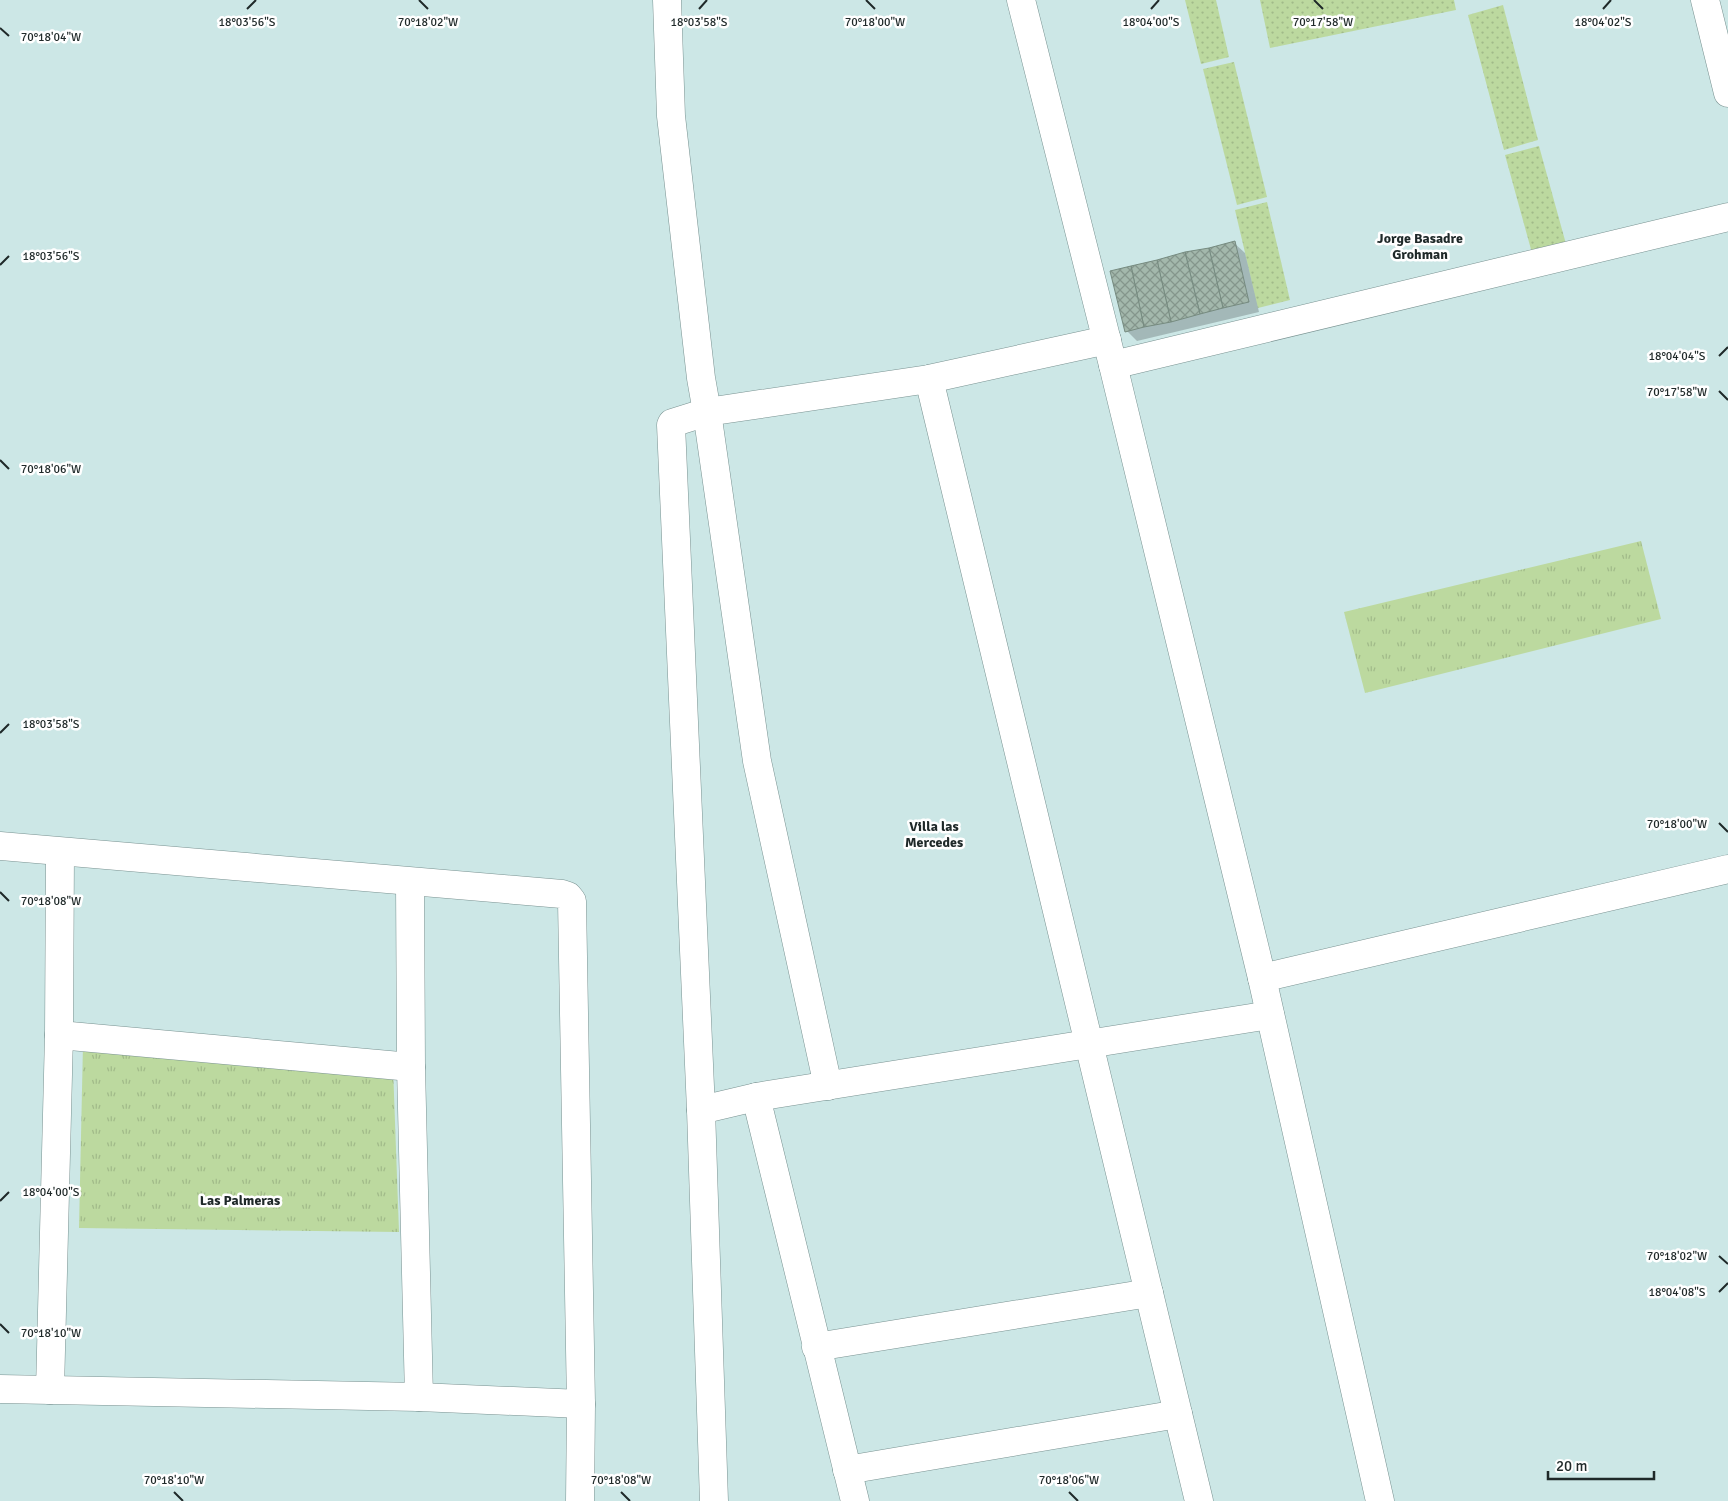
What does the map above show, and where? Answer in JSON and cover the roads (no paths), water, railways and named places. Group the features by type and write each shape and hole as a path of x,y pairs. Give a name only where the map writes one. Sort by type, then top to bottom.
{"street":[{"path":"667,0 671,116 701,378 757,761 828,1086"},
{"path":"1020,0 1110,352 1262,978 1380,1501"},
{"path":"1705,0 1728,93"},
{"path":"714,1501 701,1110 672,423 707,412 1110,352 1728,217"},
{"path":"929,379 1199,1501"},
{"path":"0,846 568,896 572,901 581,1404 580,1501"},
{"path":"50,1390 59,1035 60,852"},
{"path":"1262,978 1728,869"},
{"path":"410,882 411,1066 419,1397"},
{"path":"701,1110 756,1097 1270,1015"},
{"path":"59,1035 411,1066"},
{"path":"756,1097 854,1501"},
{"path":"816,1347 1149,1293"},
{"path":"0,1389 419,1397 581,1404"},
{"path":"847,1470 1178,1414"}],"district":[{"name":"Jorge Basadre Grohman","path":"1420,246"},
{"name":"Villa las Mercedes","path":"934,834"},
{"name":"Las Palmeras","path":"240,1200"}]}
